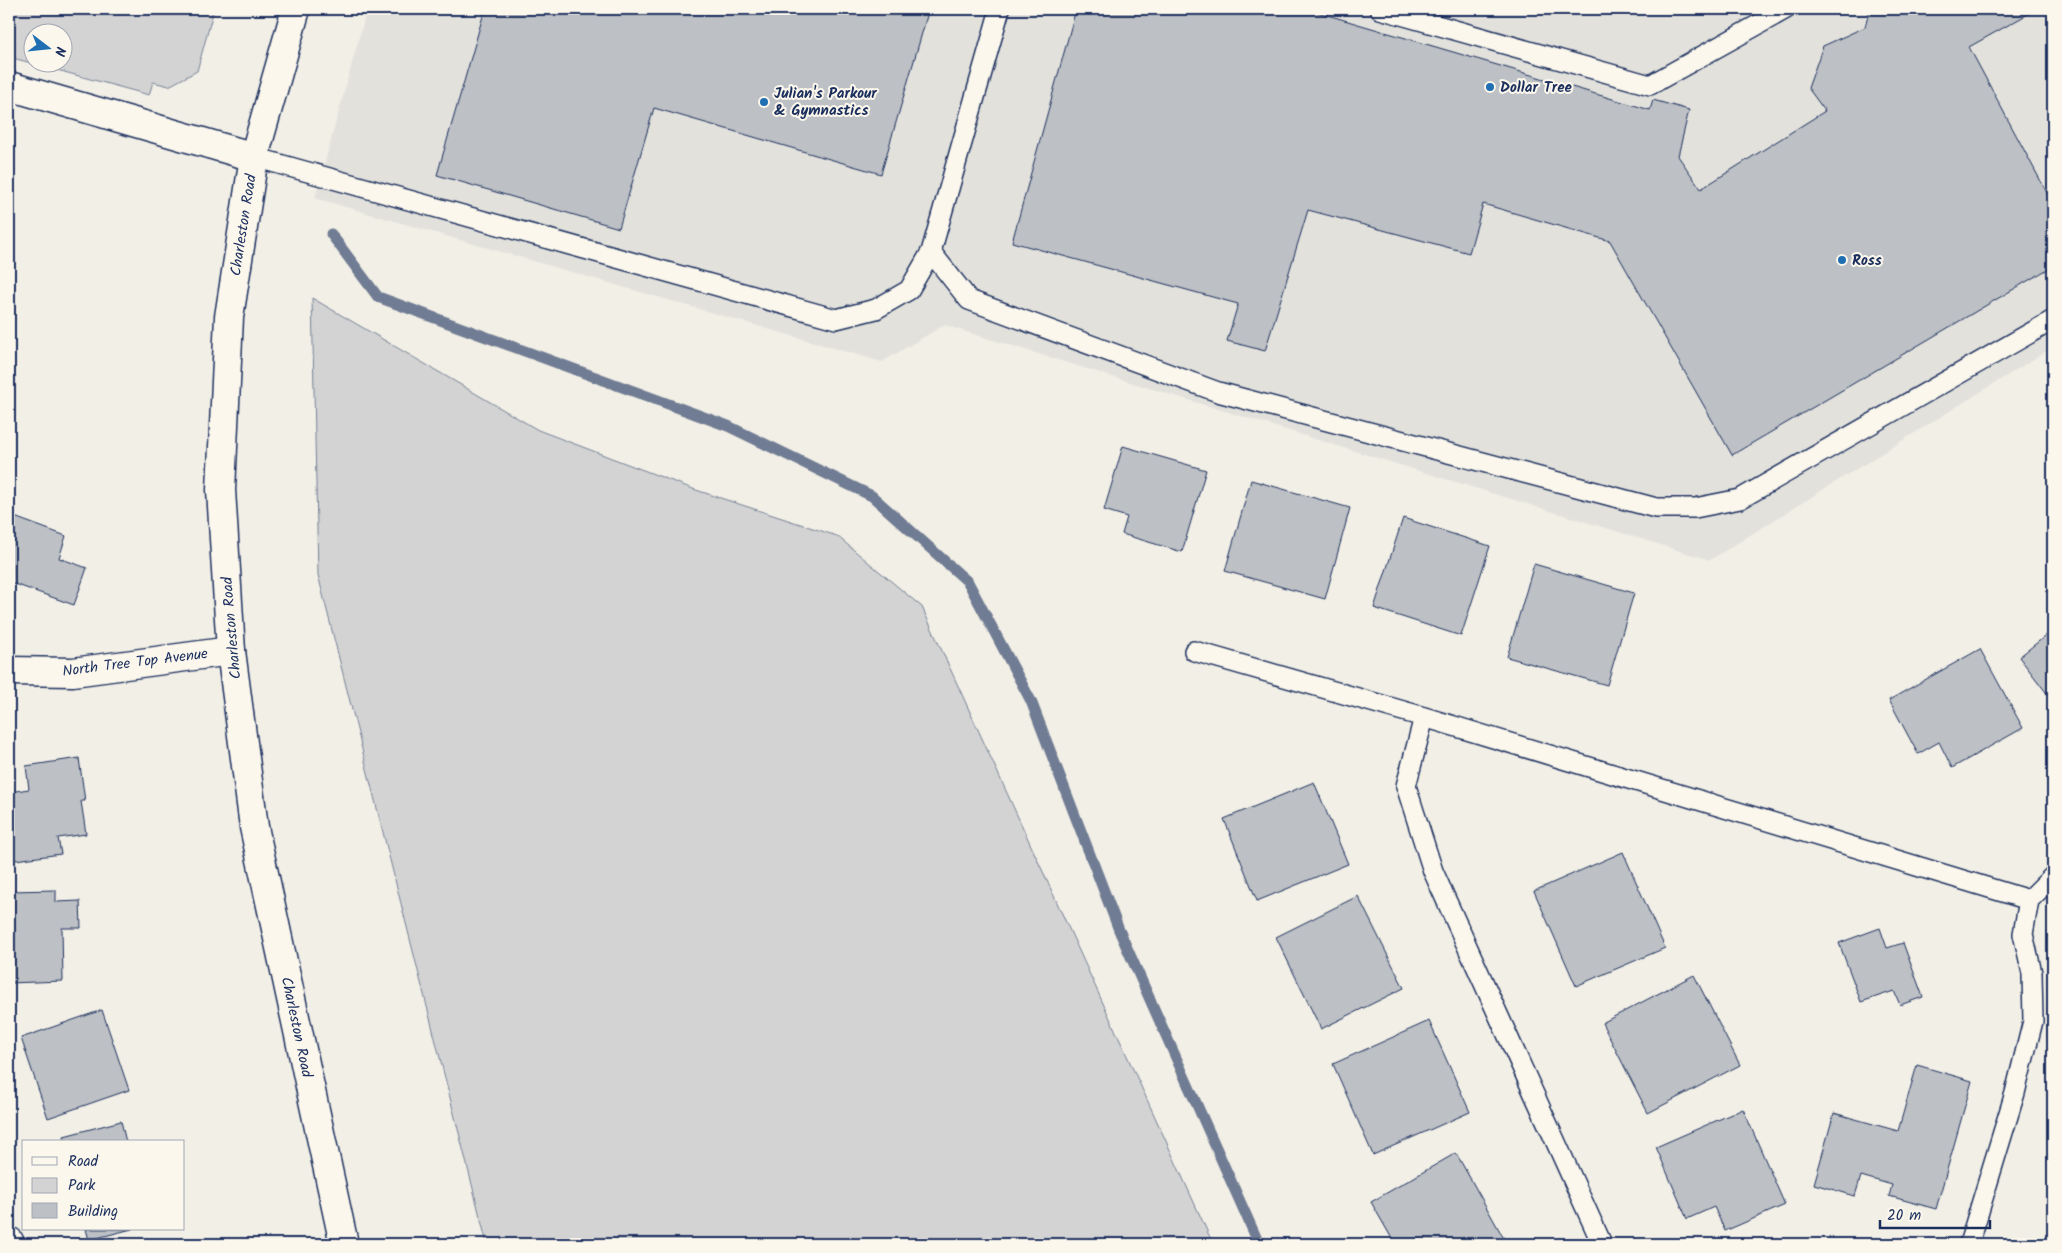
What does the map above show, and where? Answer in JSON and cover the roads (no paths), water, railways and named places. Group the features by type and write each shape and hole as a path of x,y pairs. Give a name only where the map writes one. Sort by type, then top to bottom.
{"main road":[{"name":"Charleston Road","path":"296,9 254,157 229,317 222,490 231,651 254,827 344,1244"},
{"path":"9,86 254,157"},
{"name":"North Tree Top Avenue","path":"9,671 73,672 231,651"}],"lane":[{"path":"254,157 836,318 876,309 909,290 931,252 1000,9"},
{"path":"1380,9 1650,85 1786,9"},
{"path":"931,252 969,300 1218,392 1656,508 1695,508 1740,498 2053,320"},
{"path":"1194,651 1424,717 2029,900"},
{"path":"1424,717 1406,786 1433,871 1602,1244"},
{"path":"1969,1244 2015,1093 2033,1021 2032,973 2023,934 2029,900 2053,876"}],"waterway":[{"path":"331,234 378,297 728,426 872,496 968,582 1031,701 1119,930 1259,1244"}],"place":[{"name":"Dollar Tree","path":"1490,87"},
{"name":"Julian's Parkour & Gymnastics","path":"764,102"},
{"name":"Ross","path":"1842,260"}]}
